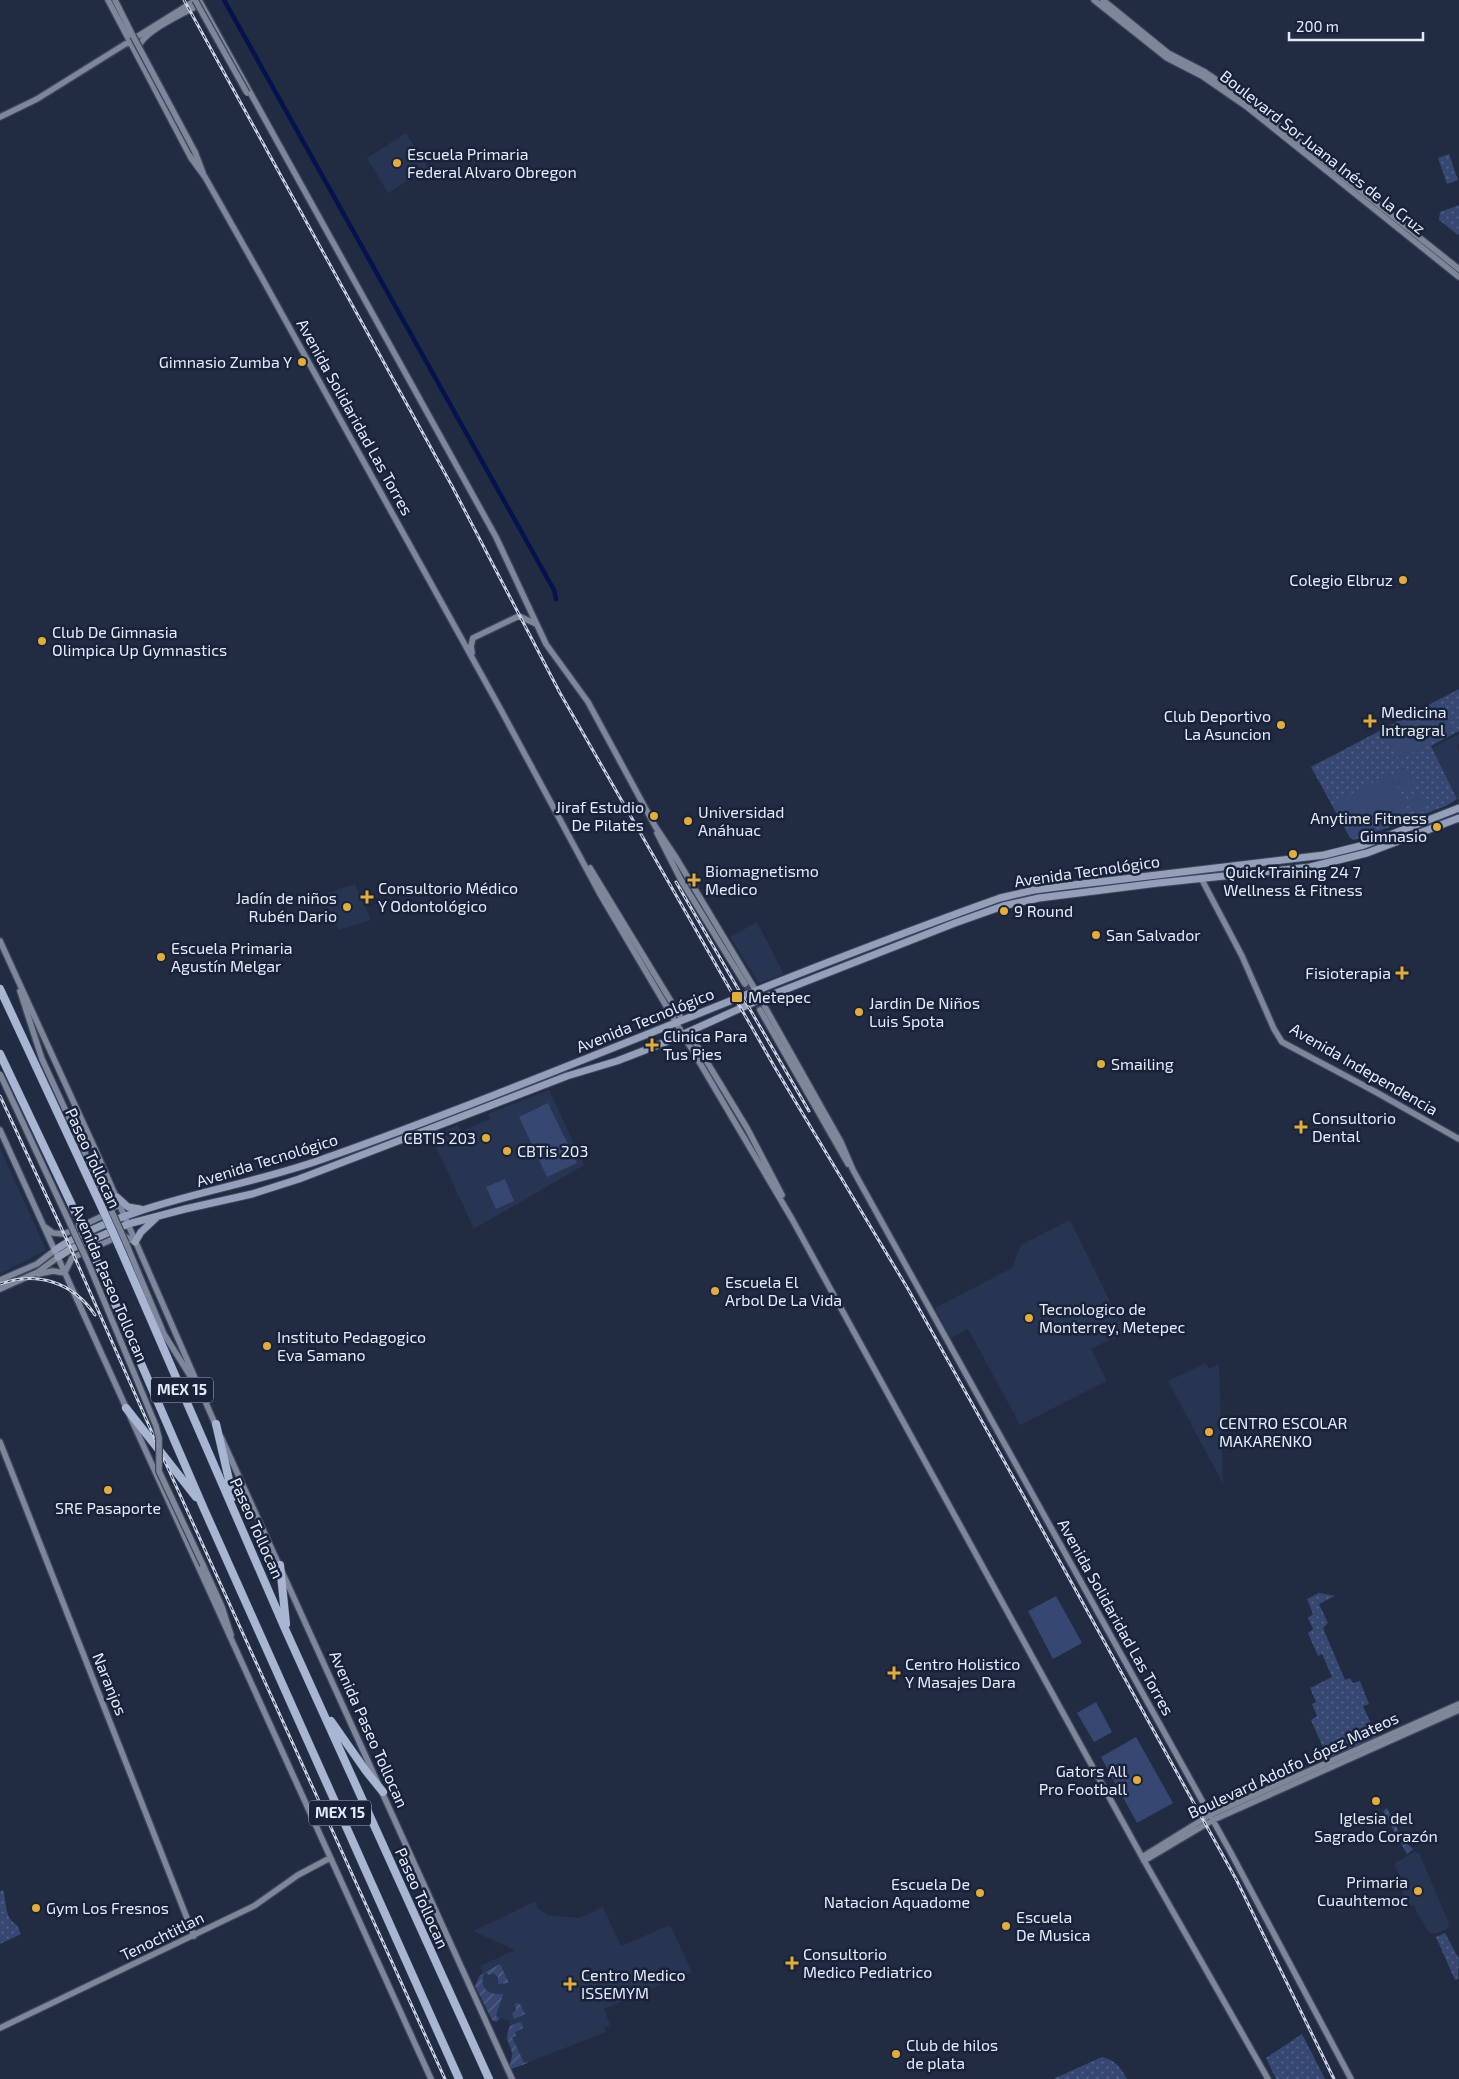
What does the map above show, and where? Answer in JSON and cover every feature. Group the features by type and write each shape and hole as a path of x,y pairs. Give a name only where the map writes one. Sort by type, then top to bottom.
{"highway":[{"name":"Paseo Tollocan","path":"0,989 122,1244 286,1630 489,2079"},
{"name":"MEX 15","path":"0,1054 78,1218 204,1509 458,2079"},
{"path":"126,1408 204,1509"},
{"path":"216,1424 229,1484 245,1534"},
{"path":"280,1565 286,1630"},
{"path":"320,1705 366,1772 383,1792"}],"main road":[{"name":"Avenida Solidaridad Las Torres","path":"108,0 191,158 205,177 475,662 600,894 676,1024 686,1035 792,1218 1143,1859 1268,2079"},
{"path":"115,0 195,152 205,177"},
{"name":"Boulevard Sor Juana Inés de la Cruz","path":"1094,0 1167,58 1202,76 1246,107 1459,277"},
{"name":"Boulevard Sor Juana Inés de la Cruz","path":"1104,0 1168,52 1206,72 1253,105 1459,269"},
{"name":"Avenida Solidaridad Las Torres","path":"198,1 483,512 551,653 588,702 655,826 673,867 745,984"},
{"path":"0,117 38,99 198,1"},
{"path":"137,54 138,46 142,40 198,1"},
{"path":"198,1 247,94 272,132"},
{"path":"475,662 471,646 472,640 476,636 519,616 536,624"},
{"name":"Avenida Tecnológico","path":"56,1253 68,1242 124,1215 272,1176 388,1135 933,923 1013,895 1034,890 1142,876 1324,855 1364,845 1459,808"},
{"name":"Avenida Tecnológico","path":"56,1253 71,1249 128,1224 252,1194 300,1179 592,1068 686,1035 761,999 1002,906 1039,898 1200,878 1310,867 1348,859 1459,818"},
{"name":"Avenida Solidaridad Las Torres","path":"655,826 761,999 841,1142 853,1170 1211,1817 1352,2079"},
{"name":"Avenida Solidaridad Las Torres","path":"576,848 680,1016"},
{"name":"Avenida Independencia","path":"1200,878 1242,956 1274,1029 1282,1042 1459,1139"},
{"name":"Avenida Paseo Tollocan","path":"0,941 118,1200 200,1390 512,2079"},
{"name":"Avenida Paseo Tollocan","path":"19,984 25,1010 42,1059 104,1205"},
{"name":"Avenida Solidaridad Las Torres","path":"760,1010 843,1158 853,1170"},
{"path":"662,1029 667,1034 666,1042"},
{"path":"588,1058 592,1068"},
{"name":"Avenida Paseo Tollocan","path":"0,1074 87,1260 152,1416 158,1432 159,1471 226,1618 234,1647"},
{"name":"Avenida Paseo Tollocan","path":"0,1130 431,2079"},
{"path":"388,1135 392,1144"},
{"path":"210,1192 213,1203"},
{"path":"44,1226 53,1233 64,1234 109,1213 118,1200 135,1209 148,1209"},
{"path":"30,1276 53,1270 65,1273 66,1267 72,1258 117,1237 124,1236 135,1242 145,1226 161,1215"},
{"name":"Avenida Paseo Tollocan","path":"122,1244 164,1334 184,1369 200,1390"},
{"path":"0,1280 37,1264 56,1253"},
{"path":"0,1290 49,1265 56,1253"},
{"path":"16,1274 19,1281"},
{"name":"Naranjos","path":"0,1442 194,1936"},
{"name":"Boulevard Adolfo López Mateos","path":"1143,1859 1211,1817 1458,1709"},
{"name":"Tenochtitlan","path":"0,2028 254,1906 298,1875 330,1858"}],"shaded area":[{"name":"Escuela Primaria Federal Alvaro Obregon","path":"406,133 428,168 388,193 367,158"},
{"path":"1449,154 1458,180 1447,184 1438,158"},
{"path":"1459,205 1458,235 1439,220 1440,212"},
{"path":"1459,689 1459,731 1431,746 1457,799 1446,806 1354,840 1350,838 1311,767"},
{"path":"1438,700 1453,731 1399,760 1382,731"},
{"path":"1459,734 1459,744 1457,747 1459,751 1459,799 1457,799 1432,748"},
{"path":"1406,768 1415,787 1405,793 1395,774"},
{"path":"1391,773 1409,812 1353,837 1334,803"},
{"path":"1418,791 1427,810 1417,814 1408,797"},
{"name":"Jadín de niños Rubén Dario","path":"355,884 371,920 339,930 322,895"},
{"path":"757,922 784,974 759,983 730,937"},
{"name":"CBTis 203","path":"549,1090 584,1165 474,1229 431,1136 458,1125 461,1131 490,1119 488,1114"},
{"path":"548,1103 577,1163 547,1177 519,1117"},
{"path":"0,1148 46,1250 0,1274"},
{"path":"505,1179 514,1201 496,1209 486,1187"},
{"name":"Tecnologico de Monterrey, Metepec","path":"1070,1220 1125,1332 1091,1349 1107,1381 1020,1425 968,1329 951,1338 935,1308 1012,1268 1021,1245"},
{"name":"CENTRO ESCOLAR MAKARENKO","path":"1206,1363 1209,1369 1219,1364 1223,1484 1168,1381"},
{"path":"1319,1593 1335,1596 1319,1604 1328,1623 1323,1628 1345,1680 1350,1678 1353,1683 1360,1681 1369,1704 1363,1706 1378,1739 1328,1759 1311,1720 1317,1716 1312,1704 1316,1702 1310,1688 1332,1677 1322,1654 1318,1656 1308,1633 1313,1629 1308,1618 1313,1614 1307,1599"},
{"path":"1056,1596 1082,1643 1053,1659 1028,1611"},
{"path":"1096,1702 1112,1732 1094,1742 1077,1713"},
{"name":"Gators All Pro Football","path":"1136,1737 1173,1803 1137,1823 1101,1757"},
{"path":"1387,1808 1402,1838 1413,1849 1407,1854 1383,1811"},
{"name":"Primaria Cuauhtemoc","path":"1414,1852 1419,1853 1449,1923 1447,1929 1434,1934 1429,1933 1413,1905 1410,1906 1394,1878 1399,1875 1394,1864"},
{"path":"3,1890 8,1914 17,1925 21,1934 0,1944 0,1891"},
{"name":"Centro Medico ISSEMYM","path":"536,1901 537,1907 547,1915 579,1918 603,1907 621,1946 670,1925 692,1972 604,2009 610,2025 604,2028 606,2032 511,2069 512,2053 506,2038 511,2026 509,2021 500,2018 498,2021 493,2021 475,1986 480,1975 483,1974 480,1966 515,1950 473,1931"},
{"path":"1445,1933 1459,1959 1458,1979 1455,1980 1436,1937"},
{"path":"500,1964 509,1983 498,1984 498,1977 493,1973 489,1975 485,1972"},
{"path":"485,1972 482,1982 483,1986 493,1994 503,1994 496,2016 500,2019 496,2022 492,2020 475,1986 480,1975"},
{"path":"515,2003 520,2004 525,2014 514,2019 512,2014 516,2010"},
{"path":"520,2022 523,2028 515,2032 516,2036 512,2037 524,2063 528,2063 511,2069 512,2054 507,2035 510,2026"},
{"path":"1302,2034 1325,2079 1276,2079 1266,2058"},
{"path":"1102,2057 1111,2060 1117,2065 1127,2079 1053,2079"}],"waterway":[{"path":"224,0 554,590 556,599"}],"tunnel":[{"path":"745,984 760,1010"}],"railway":[{"path":"184,0 452,486 560,693 774,1066 908,1289 1237,1881 1334,2079"},
{"path":"676,882 809,1111"},
{"path":"0,1096 71,1249 162,1455 445,2079"},
{"path":"0,1284 27,1279 41,1279 53,1282 76,1294 95,1315"}],"place":[{"name":"Escuela Primaria Federal Alvaro Obregon","path":"397,163"},
{"name":"Gimnasio Zumba Y","path":"302,362"},
{"name":"Colegio Elbruz","path":"1403,580"},
{"name":"Club De Gimnasia Olimpica Up Gymnastics","path":"42,641"},
{"name":"Medicina Intragral","path":"1370,721"},
{"name":"Club Deportivo La Asuncion","path":"1281,725"},
{"name":"Jiraf Estudio De Pilates","path":"654,816"},
{"name":"Universidad Anáhuac","path":"688,821"},
{"name":"Anytime Fitness Gimnasio","path":"1437,827"},
{"name":"Quick Training 24 7 Wellness & Fitness","path":"1293,854"},
{"name":"Biomagnetismo Medico","path":"694,880"},
{"name":"Consultorio Médico Y Odontológico","path":"367,897"},
{"name":"Jadín de niños Rubén Dario","path":"347,907"},
{"name":"9 Round","path":"1004,911"},
{"name":"San Salvador","path":"1096,935"},
{"name":"Escuela Primaria Agustín Melgar","path":"161,957"},
{"name":"Fisioterapia","path":"1402,973"},
{"name":"Metepec","path":"737,997"},
{"name":"Jardin De Niños Luis Spota","path":"859,1012"},
{"name":"Clinica Para Tus Pies","path":"652,1045"},
{"name":"Smailing","path":"1101,1064"},
{"name":"Consultorio Dental","path":"1301,1127"},
{"name":"CBTIS 203","path":"486,1138"},
{"name":"CBTis 203","path":"507,1151"},
{"name":"Escuela El Arbol De La Vida","path":"715,1291"},
{"name":"Tecnologico de Monterrey, Metepec","path":"1029,1318"},
{"name":"Instituto Pedagogico Eva Samano","path":"267,1346"},
{"name":"CENTRO ESCOLAR MAKARENKO","path":"1209,1432"},
{"name":"SRE Pasaporte","path":"108,1490"},
{"name":"Centro Holistico Y Masajes Dara","path":"894,1673"},
{"name":"Gators All Pro Football","path":"1137,1780"},
{"name":"Iglesia del Sagrado Corazón","path":"1376,1801"},
{"name":"Primaria Cuauhtemoc","path":"1418,1891"},
{"name":"Escuela De Natacion Aquadome","path":"980,1893"},
{"name":"Gym Los Fresnos","path":"36,1908"},
{"name":"Escuela De Musica","path":"1006,1926"},
{"name":"Consultorio Medico Pediatrico","path":"792,1963"},
{"name":"Centro Medico ISSEMYM","path":"570,1984"},
{"name":"Club de hilos de plata","path":"896,2054"}]}
